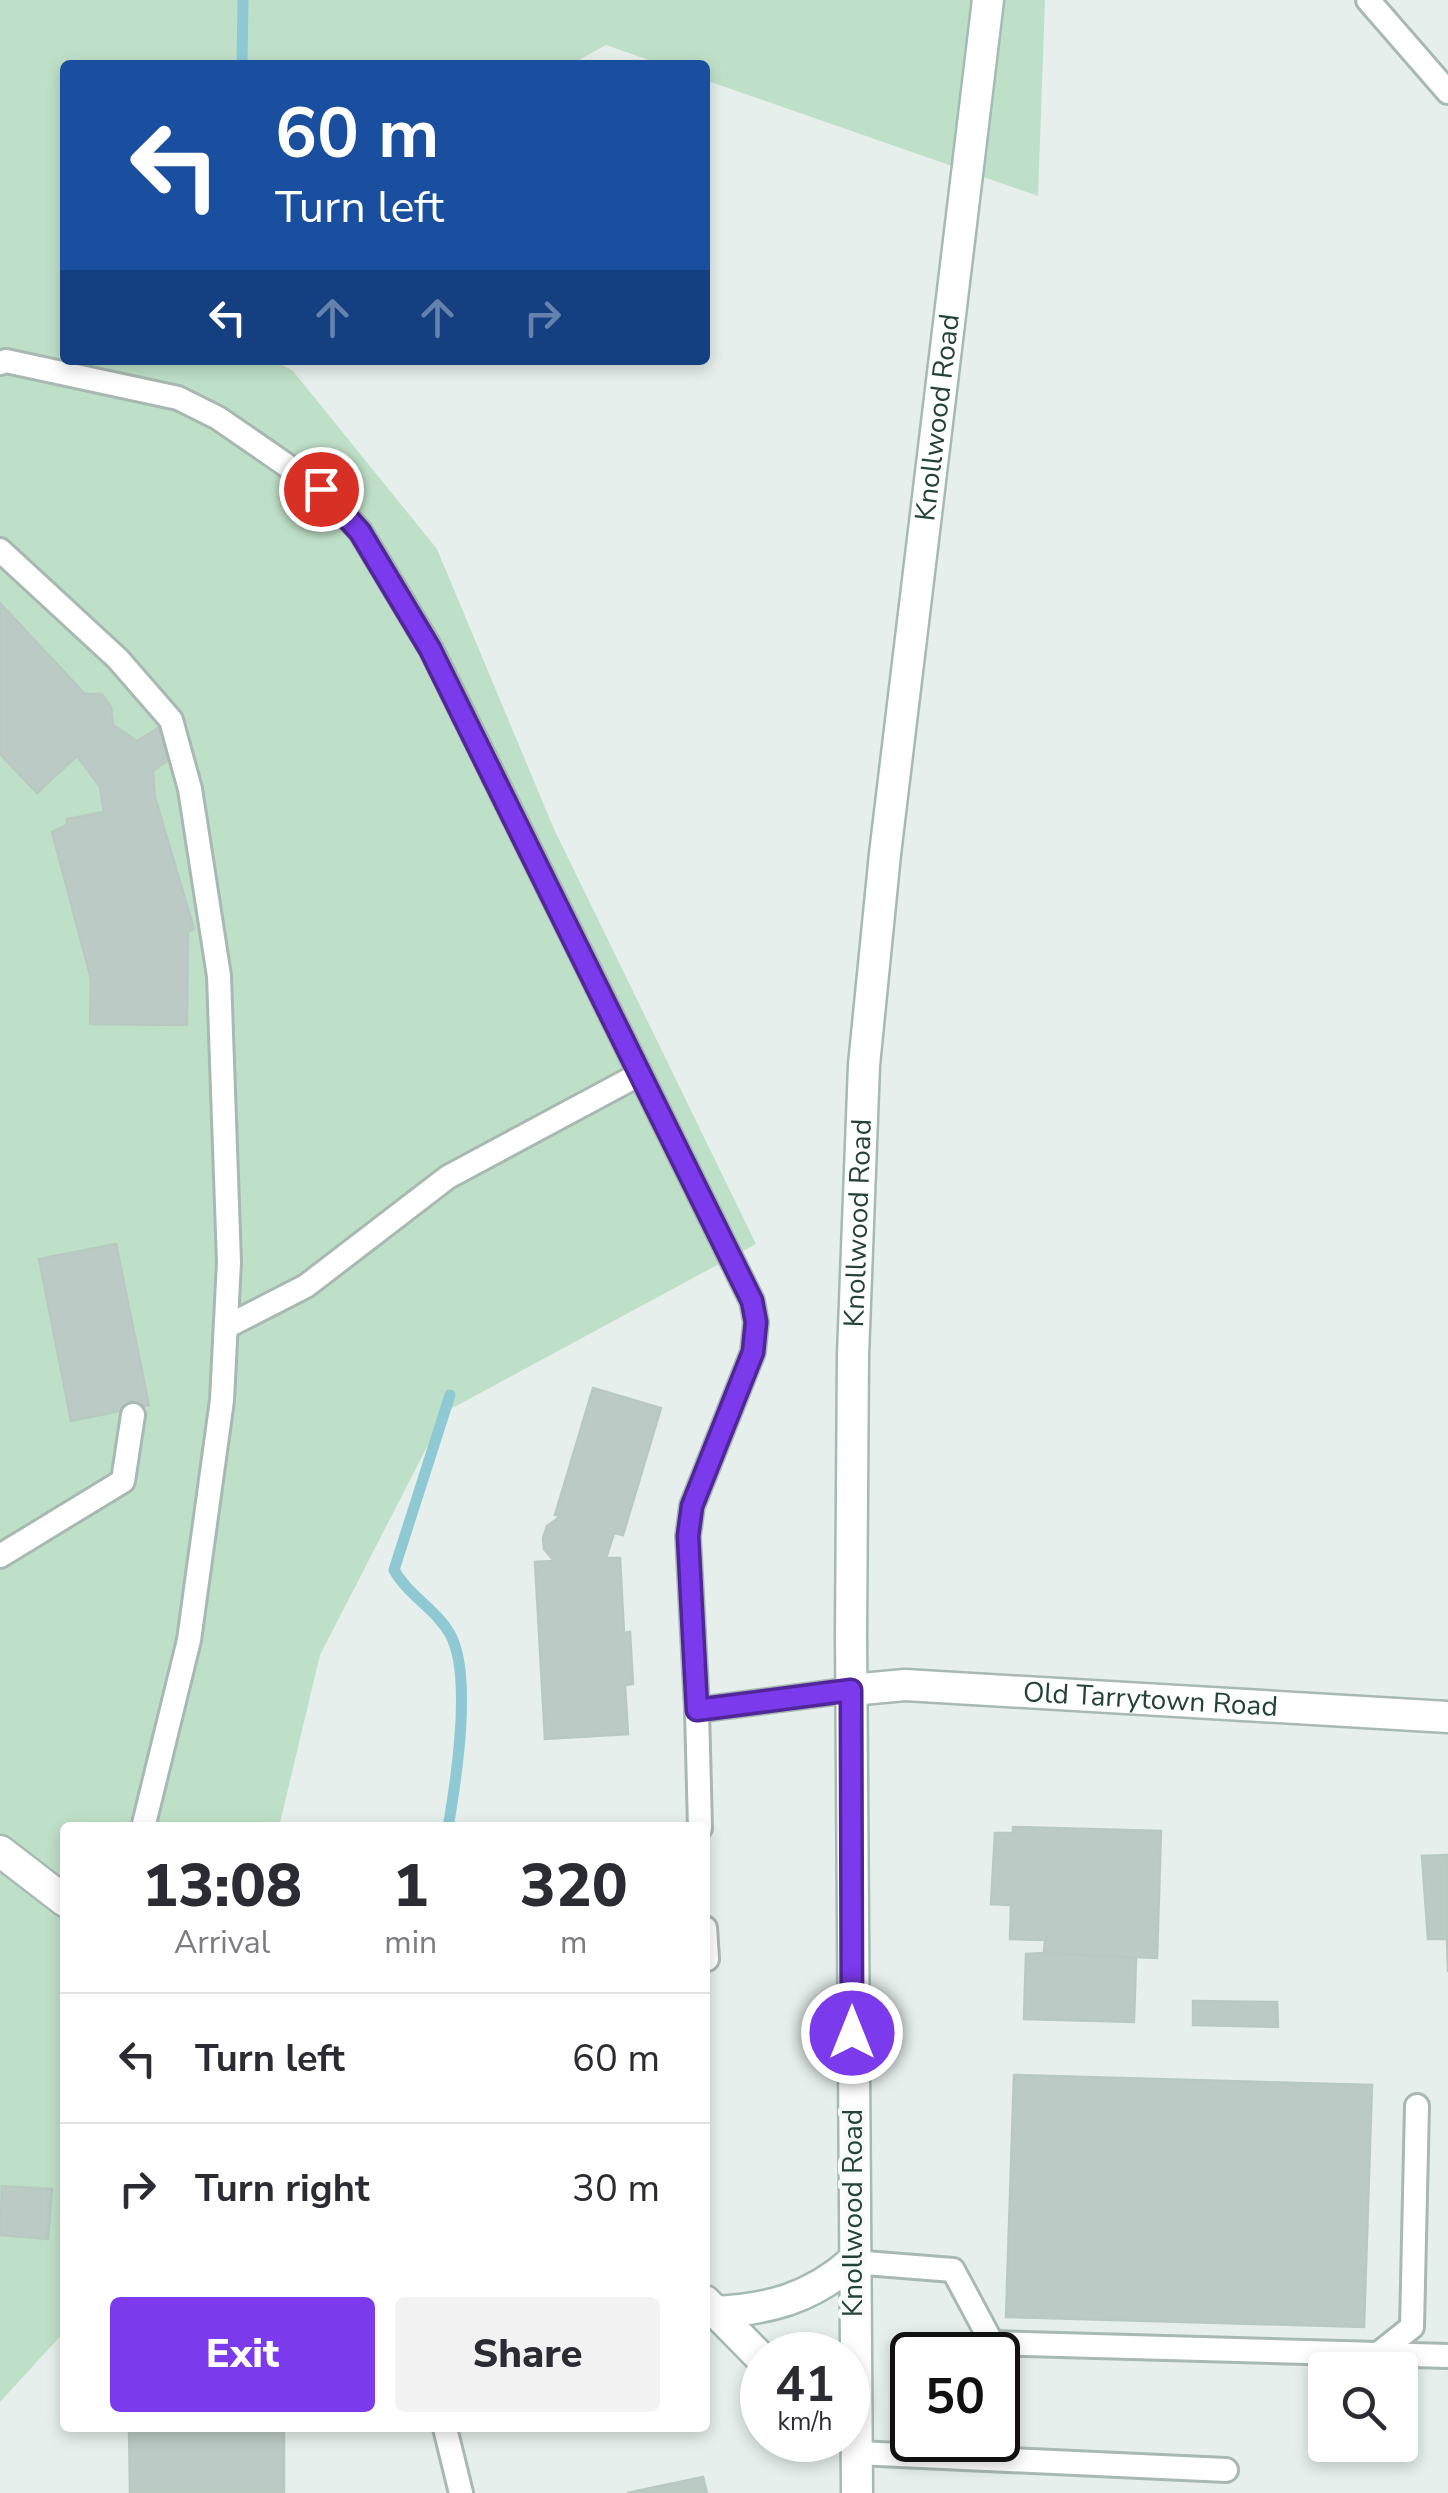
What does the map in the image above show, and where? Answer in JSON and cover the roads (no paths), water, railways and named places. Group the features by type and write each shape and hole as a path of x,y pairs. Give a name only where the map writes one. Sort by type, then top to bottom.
{"main road":[{"name":"Knollwood Road","path":"851,2332 853,1354 864,1065 885,854 988,0"},
{"name":"Old Tarrytown Road","path":"851,1690 905,1685 1448,1717"},
{"path":"0,1851 60,1898"},
{"path":"710,2309 750,2310 801,2297 824,2287 852,2262"},
{"path":"710,2310 740,2338"},
{"name":"Knollwood Road","path":"852,2462 856,2493"}],"lane":[{"path":"1368,0 1448,92"},
{"path":"0,363 6,361 178,398 218,418 321,489 360,532 430,649 752,1301 756,1322 753,1352 692,1506 688,1536 700,1822"},
{"path":"0,550 118,659 171,720 190,790 219,976 229,1262 222,1400 190,1640 144,1822"},
{"path":"226,1327 306,1286 448,1177 640,1074"},
{"path":"0,1556 123,1481 133,1415"},
{"path":"697,1710 851,1690"},
{"path":"1380,2352 1412,2326 1418,2106"},
{"path":"852,2262 952,2270 992,2343 1308,2352"},
{"path":"1418,2355 1448,2356"},
{"path":"446,2432 461,2493"},
{"path":"870,2447 1226,2470"}],"waterway":[{"path":"242,60 243,0"},
{"path":"449,1822 461,1729 457,1652 444,1625 394,1570 450,1395"}]}
